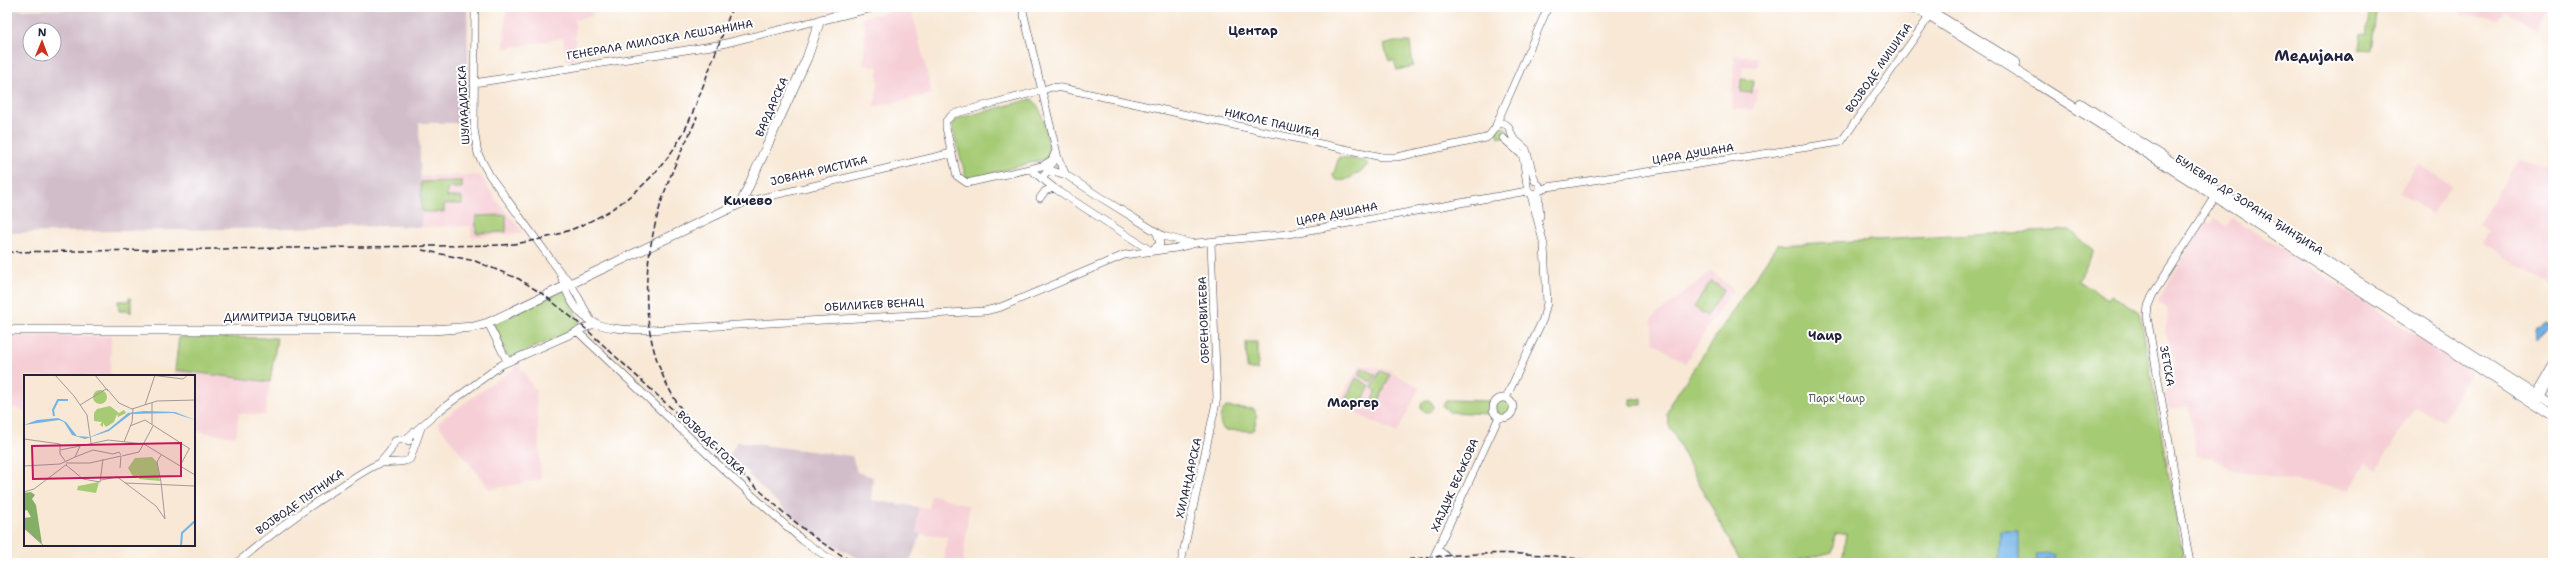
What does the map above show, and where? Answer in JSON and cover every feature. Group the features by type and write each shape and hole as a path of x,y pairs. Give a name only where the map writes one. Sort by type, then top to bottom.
{"main road":[{"name":"ГЕНЕРАЛА МИЛОЈКА ЛЕШЈАНИНА","path":"820,20 873,7"},
{"path":"1907,7 1933,12"},
{"path":"1924,7 1933,12"},
{"name":"БУЛЕВАР ДР ЗОРАНА ЂИНЂИЋА","path":"1933,12 2419,322 2535,400 2553,417"},
{"name":"ВАРДАРСКА","path":"741,203 807,58 820,20"},
{"name":"ЈОВАНА РИСТИЋА","path":"567,284 741,203"},
{"name":"ДИМИТРИЈА ТУЦОВИЋА","path":"7,330 432,330 474,327 488,323 567,284"},
{"name":"БУЛЕВАР ДР ЗОРАНА ЂИНЂИЋА","path":"2535,400 2553,406"}],"street":[{"name":"ШУМАДИЈСКА","path":"475,7 475,142 480,159 567,284"},
{"path":"1022,7 1043,90 1055,152 1066,175"},
{"path":"1533,189 1524,156 1504,138 1496,136 1495,128 1548,7"},
{"path":"1537,35 1553,7"},
{"name":"ВОЈВОДЕ МИШИЋА","path":"1841,142 1933,12"},
{"name":"ГЕНЕРАЛА МИЛОЈКА ЛЕШЈАНИНА","path":"474,83 718,44 820,20"},
{"name":"НИКОЛЕ ПАШИЋА","path":"1055,152 1048,163 1030,170 967,183 958,177 945,125 951,115 1052,87 1306,142 1386,157 1486,138 1495,128 1505,124"},
{"path":"1505,107 1505,124 1509,131 1526,149 1546,265 1547,303 1541,322 1506,398"},
{"path":"1504,138 1509,131"},
{"name":"ЦАРА ДУШАНА","path":"1151,251 1176,248 1196,243 1288,234 1533,189 1841,142"},
{"path":"1043,176 1055,152"},
{"name":"ЈОВАНА РИСТИЋА","path":"741,203 952,153"},
{"path":"1030,170 1043,176 1054,188 1151,251 1160,244 1157,233"},
{"path":"1043,176 1055,172 1066,175 1157,233 1174,240 1196,243"},
{"path":"1040,198 1045,191 1054,188"},
{"name":"ЗЕТСКА","path":"2190,563 2149,332 2148,306 2217,194"},
{"name":"ОБРЕНОВИЋЕВА","path":"1211,242 1217,398"},
{"name":"ОБИЛИЋЕВ ВЕНАЦ","path":"593,321 612,329 648,330 992,310 1124,255 1151,251"},
{"path":"567,284 593,321"},
{"name":"ВОЈВОДЕ ПУТНИКА","path":"237,563 322,498 378,464 390,451 395,441 406,439 421,428 439,411 507,361 578,332 593,321"},
{"path":"488,323 507,361"},
{"name":"ВОЈВОДЕ ГОЈКА","path":"578,332 723,469 802,540 836,563"},
{"path":"2535,400 2553,364"},
{"path":"2535,400 2553,376"},
{"name":"ХИЛАНДАРСКА","path":"1181,563 1217,398"},
{"path":"1506,398 1512,404 1512,412 1505,418 1499,417 1494,412 1494,406 1497,400 1506,398"},
{"name":"ХАЈДУК ВЕЉКОВА","path":"1431,563 1499,417"},
{"name":"ВОЈВОДЕ ПУТНИКА","path":"378,464 396,460 403,462 410,459 414,450 413,446 421,428"},
{"path":"406,439 413,446"},
{"path":"390,451 396,460"},
{"path":"1438,550 1456,563"}],"shaded area":[{"path":"257,7 467,7 469,97 466,100 470,123 419,123 422,227 393,226 7,233 7,10"},
{"path":"506,7 591,7 592,16 575,20 576,59 567,61 563,38 504,49"},
{"path":"905,7 911,7 932,94 873,107 878,87 878,67 863,65 865,31 862,18"},
{"path":"2462,7 2547,7 2536,29 2505,11 2498,20 2461,14"},
{"path":"1734,55 1759,57 1758,67 1742,66 1742,79 1753,80 1752,88 1758,89 1753,110 1732,109"},
{"path":"2519,160 2553,169 2552,287 2481,242 2488,230 2478,224"},
{"path":"2418,164 2451,185 2432,214 2399,192"},
{"path":"480,175 497,201 523,233 471,237 471,226 422,227 421,176"},
{"path":"2215,218 2227,227 2233,218 2471,371 2442,421 2415,407 2377,469 2365,462 2350,490 2233,470 2210,457 2196,456 2188,407 2168,409 2164,384 2176,365 2165,331 2168,309 2157,301 2206,221 2211,224"},
{"path":"1711,271 1733,289 1685,363 1653,342 1651,319"},
{"path":"7,336 111,336 110,375 24,375 24,411 7,406"},
{"path":"519,364 536,391 541,480 490,489 437,423"},
{"path":"1360,365 1393,370 1391,373 1420,387 1397,433 1337,404"},
{"path":"175,370 270,382 265,415 239,413 236,437 195,431 195,375 174,375"},
{"path":"737,442 852,456 857,472 873,477 871,500 918,507 917,533 921,534 909,563 867,563 827,542 796,520 748,475 750,473 728,457"},
{"path":"931,494 969,506 963,563 944,563 947,537 917,534 918,507 929,508"}],"green space":[{"path":"2370,7 2377,7 2371,51 2359,50 2361,34 2366,35"},
{"path":"1394,42 1410,42 1413,66 1397,70 1394,60 1389,61 1384,45"},
{"path":"1741,79 1753,80 1752,93 1741,92"},
{"path":"1032,99 1040,110 1045,124 1049,154 1045,159 971,179 966,177 952,127 956,119"},
{"path":"1500,127 1504,127 1506,128 1506,136 1500,137 1497,134 1497,130"},
{"path":"1339,157 1365,161 1369,165 1351,178 1340,181 1336,180 1333,176"},
{"path":"462,181 462,188 447,188 447,197 462,197 462,204 444,204 444,212 422,212 421,182"},
{"path":"506,215 506,232 476,233 476,216"},
{"name":"Парк Чаир","path":"2070,230 2094,251 2078,281 2108,300 2111,295 2140,312 2184,563 1842,563 1846,533 1835,534 1832,552 1791,563 1741,563 1669,425 1667,414 1670,404 1777,245"},
{"path":"1711,281 1724,290 1707,316 1694,307"},
{"path":"564,290 582,327 509,358 491,326"},
{"path":"129,298 131,298 131,313 129,311 119,311 118,301 129,301"},
{"path":"179,337 277,338 270,382 175,370"},
{"path":"1246,342 1258,342 1258,369 1247,369"},
{"path":"1362,368 1376,375 1372,382 1358,375"},
{"path":"1380,371 1390,375 1376,408 1369,405 1376,391 1372,388"},
{"path":"1356,378 1370,386 1358,409 1344,402"},
{"path":"1630,399 1642,399 1642,405 1630,405"},
{"path":"1427,400 1431,402 1433,406 1431,410 1427,412 1423,410 1421,406 1423,402"},
{"path":"1449,400 1491,401 1489,407 1490,414 1449,412 1443,406 1445,402"},
{"path":"1500,400 1506,400 1511,405 1509,414 1506,416 1500,416 1495,411 1495,405"},
{"path":"1226,407 1254,409 1257,417 1254,429 1251,431 1224,430 1220,418"}],"water":[{"path":"2544,324 2551,325 2536,340 2535,331"},
{"path":"2000,531 2019,531 2019,563 1999,563"},
{"path":"2049,553 2055,555 2054,559 2045,559 2044,562 2055,563 2035,563 2036,554"}],"railway":[{"path":"7,252 503,245 555,235 580,226 625,200 645,183 662,164 678,142 690,120 732,7"},
{"path":"687,417 669,389 657,359 649,328 647,296 648,264 653,232 662,201 676,163 697,117"},
{"path":"422,250 475,261 519,279 544,295 586,329 783,512 815,538 854,563"},
{"path":"1382,563 1437,557 1492,554 1546,555 1601,563"}],"district":[{"name":"Центар","path":"1253,30"},
{"name":"Медијана","path":"2314,56"},
{"name":"Кичево","path":"748,200"},
{"name":"Чаир","path":"1825,335"},
{"name":"Маргер","path":"1353,402"}]}
